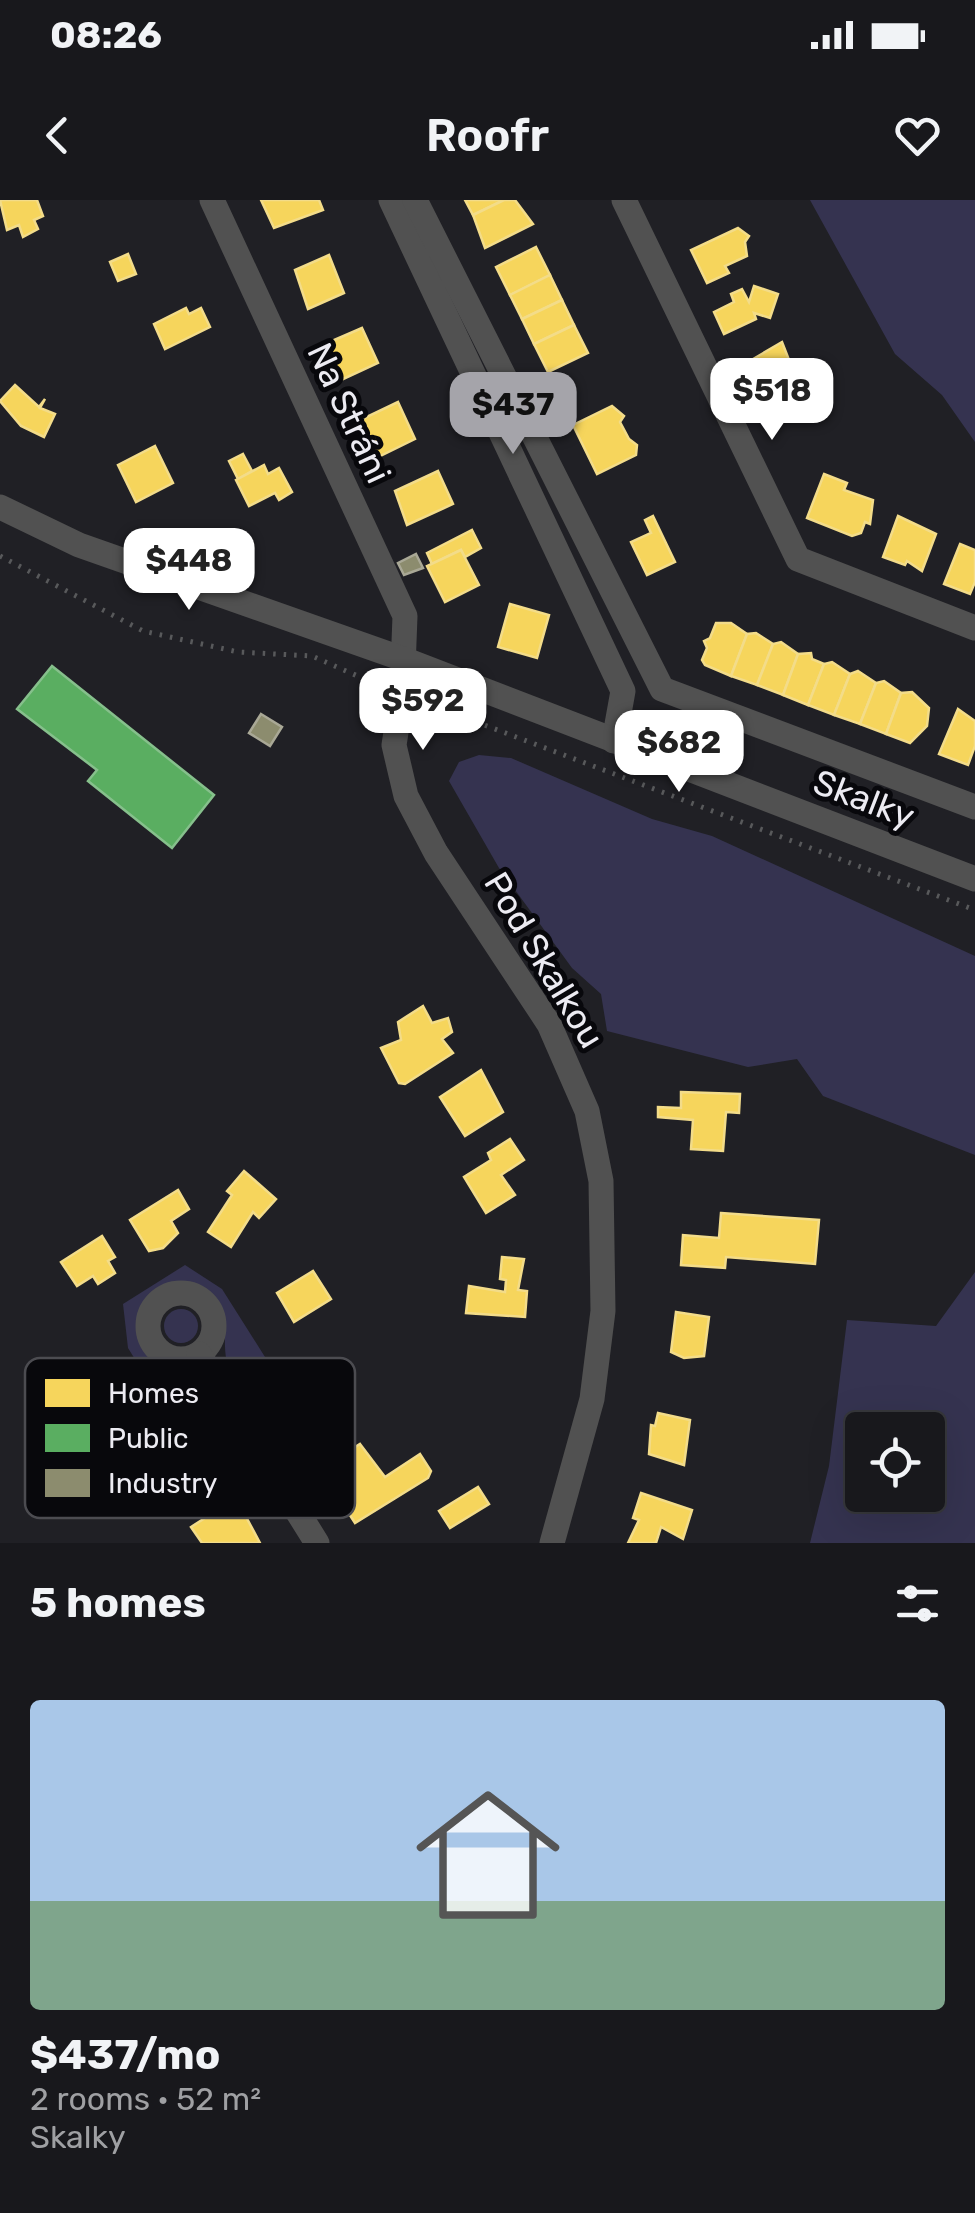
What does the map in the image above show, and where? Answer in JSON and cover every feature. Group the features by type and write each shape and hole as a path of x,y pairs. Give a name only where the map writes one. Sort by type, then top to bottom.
{"street":[{"name":"Na Stráni","path":"212,200 405,616 404,659"},
{"path":"391,200 623,691 614,741"},
{"name":"Skalky","path":"415,200 662,689 975,807"},
{"path":"624,200 798,558 975,628"},
{"name":"Skalky","path":"0,508 79,545 404,659 975,879"},
{"name":"Pod Skalkou","path":"404,659 394,745 406,796 436,853 549,1024 570,1065 595,1146 604,1268 598,1354 582,1444 552,1543"},
{"path":"199,1354 201,1358"},
{"path":"301,1518 317,1543"}],"path":[{"name":"Skalky","path":"0,556 144,631 238,652 312,656 402,694 975,910"}],"shaded area":[{"path":"810,200 975,200 975,442 942,395 895,354"},
{"path":"479,755 511,758 652,819 712,836 975,956 975,1155 823,1096 797,1059 748,1067 607,1031 601,994 572,968 499,868 449,781 459,762"},
{"path":"185,1265 222,1289 265,1357 226,1358 225,1325 219,1305 202,1287 176,1282 152,1293 143,1303 137,1330 144,1350 153,1358 134,1358 128,1348 123,1304"},
{"path":"975,1272 975,1543 810,1543 829,1466 847,1320 936,1326"},
{"path":"181,1309 193,1314 198,1326 193,1338 181,1343 169,1338 164,1326 169,1314"}],"building: Homes":[{"path":"0,200 37,200 43,216 34,220 38,229 23,237 19,225 7,230"},
{"path":"261,200 319,200 323,210 274,228"},
{"path":"465,200 504,200 473,215"},
{"path":"504,200 515,200 533,224 485,248 473,215"},
{"path":"738,228 749,236 745,242 747,256 725,266 729,273 707,283 691,250"},
{"path":"536,247 550,275 510,295 496,267"},
{"path":"128,254 136,274 118,281 110,262"},
{"path":"329,255 344,293 308,309 295,270"},
{"path":"550,275 562,300 522,319 510,295"},
{"path":"754,286 778,294 770,318 754,313 756,319 724,334 714,312 734,302 731,294 742,289 749,302"},
{"path":"562,300 574,325 534,344 522,319"},
{"path":"186,308 189,314 201,308 210,327 165,349 154,324"},
{"path":"574,325 588,353 548,372 534,344"},
{"path":"362,328 378,363 341,380 325,344"},
{"path":"782,342 796,378 790,381 789,389 759,399 743,365"},
{"path":"15,385 39,407 45,399 40,408 55,414 44,437 21,426 0,401"},
{"path":"398,402 415,439 376,458 358,421"},
{"path":"612,406 624,416 620,422 637,445 636,455 597,474 573,425"},
{"path":"155,446 173,483 136,502 118,465"},
{"path":"243,454 252,471 238,479 229,461"},
{"path":"264,465 268,474 279,468 292,492 279,500 275,493 249,506 236,480"},
{"path":"438,471 453,504 407,525 395,491"},
{"path":"824,474 847,483 844,490 873,500 870,524 865,522 861,533 852,536 807,518"},
{"path":"653,516 675,562 647,575 631,542 651,533 645,520"},
{"path":"898,516 936,534 922,571 907,561 905,565 883,557"},
{"path":"472,530 481,548 465,557 461,550 432,564 427,553"},
{"path":"960,544 975,550 975,582 970,594 944,584"},
{"path":"461,550 479,585 445,602 427,566"},
{"path":"510,604 549,615 537,658 498,647"},
{"path":"716,623 731,623 747,634 731,676 702,660 707,648 704,641 710,638"},
{"path":"756,633 773,644 757,685 731,676 747,634"},
{"path":"781,642 798,654 783,695 757,685 773,644"},
{"path":"811,653 812,659 824,664 808,705 783,695 798,654"},
{"path":"832,662 850,674 834,715 808,705 824,664"},
{"path":"858,671 876,683 860,724 834,715 850,674"},
{"path":"884,681 901,693 886,734 860,724 876,683"},
{"path":"912,692 929,708 927,726 910,743 886,734 901,693"},
{"path":"958,709 975,721 975,746 968,765 939,754"},
{"path":"423,1006 432,1023 448,1018 452,1032 442,1039 453,1053 405,1084 399,1083 381,1048 401,1040 398,1022"},
{"path":"481,1070 503,1112 465,1136 440,1097"},
{"path":"681,1092 740,1094 739,1113 726,1112 723,1151 691,1149 693,1120 658,1117 658,1107 681,1108"},
{"path":"510,1139 524,1160 501,1175 515,1195 486,1213 464,1177 491,1160 488,1153"},
{"path":"244,1171 276,1199 259,1218 253,1212 231,1247 208,1232 232,1195 227,1191"},
{"path":"178,1190 189,1209 171,1221 178,1233 163,1248 149,1251 130,1220"},
{"path":"721,1213 819,1220 815,1264 726,1257 725,1268 681,1265 683,1235 719,1238"},
{"path":"102,1236 115,1257 108,1261 115,1273 98,1284 93,1276 77,1286 61,1262"},
{"path":"502,1257 524,1259 518,1290 527,1291 525,1317 466,1313 469,1286 505,1292 506,1280 500,1279"},
{"path":"313,1271 331,1299 294,1322 277,1293"},
{"path":"676,1312 709,1317 704,1356 684,1358 671,1352"},
{"path":"658,1413 690,1420 684,1465 649,1454 651,1425 655,1426"},
{"path":"360,1444 385,1477 420,1454 431,1471 428,1478 355,1523 352,1518 355,1518 355,1447"},
{"path":"478,1487 489,1504 450,1528 439,1511"},
{"path":"641,1493 692,1510 683,1539 661,1527 656,1543 628,1543 639,1520 633,1518"},
{"path":"205,1518 247,1518 260,1543 202,1543 191,1527"}],"building: Public":[{"path":"52,666 214,795 172,848 88,781 97,770 17,709"}],"building: Industry":[{"path":"416,554 423,568 404,575 398,563"},
{"path":"261,714 282,727 270,746 249,733"}]}
